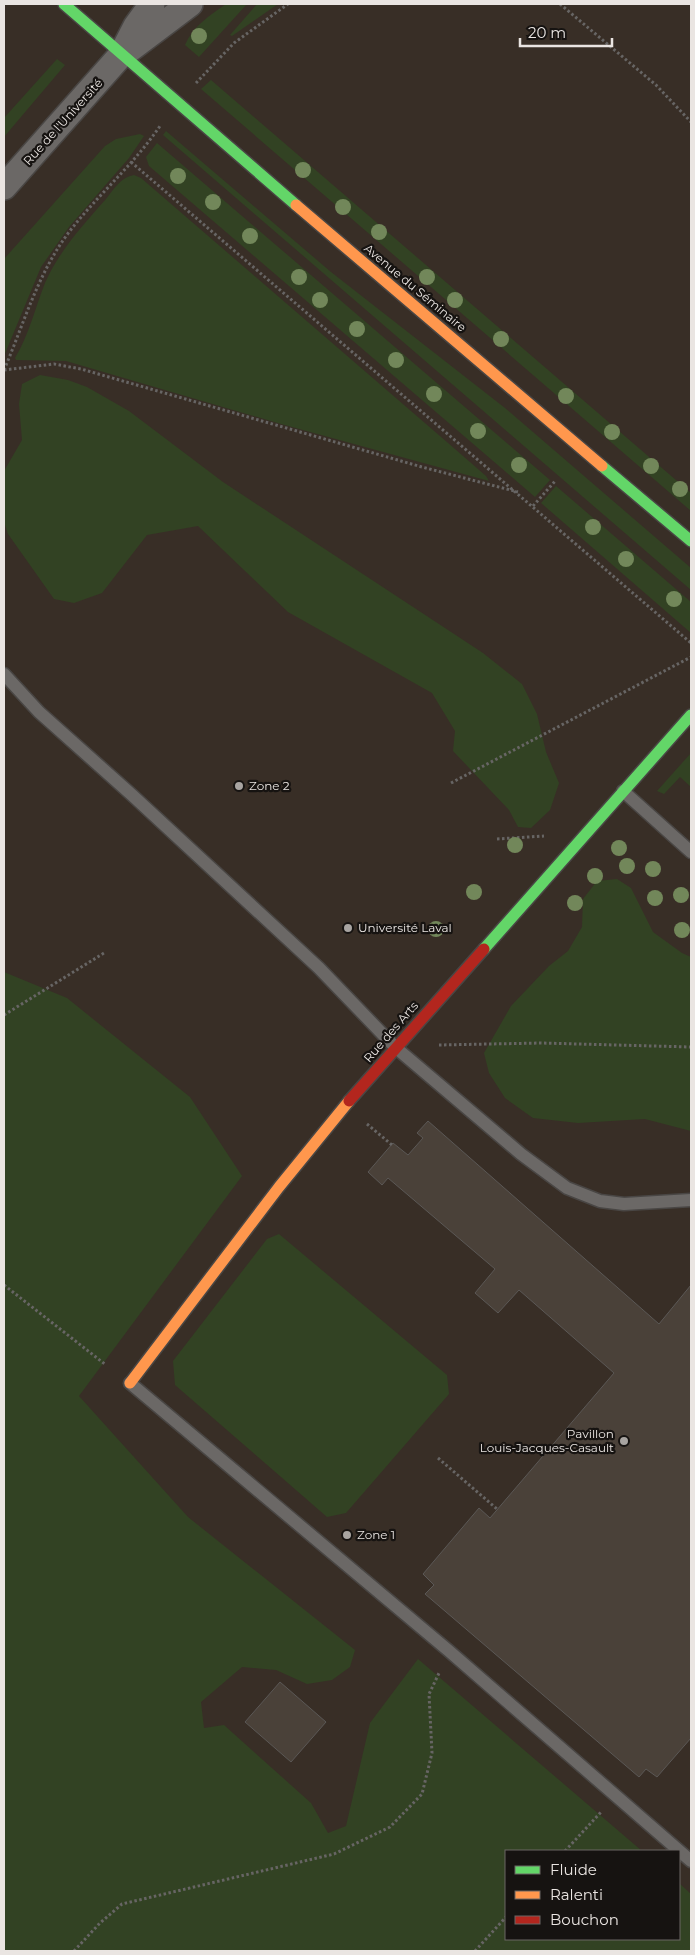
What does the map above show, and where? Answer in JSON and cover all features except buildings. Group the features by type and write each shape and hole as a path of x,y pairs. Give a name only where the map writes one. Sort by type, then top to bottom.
{"street":[{"name":"Avenue du Séminaire","path":"64,4 121,55 691,541"},
{"name":"Rue de l'Université","path":"121,55 136,26 152,4"},
{"name":"Rue de l'Université","path":"4,187 121,55 190,4"},
{"name":"Rue des Arts","path":"130,1383 285,1180 395,1047 691,715"}],"lane":[{"path":"4,674 46,718 319,968 395,1047 521,1154 567,1188 600,1201 624,1204 691,1200"},
{"path":"622,791 691,852"},
{"path":"130,1383 449,1651 678,1850"},
{"path":"680,1851 691,1861"}],"path":[{"path":"196,84 234,43 288,4"},
{"path":"560,4 656,85 691,122"},
{"path":"160,126 131,162 73,227 53,256 39,281 4,370 54,364 81,369 422,468 518,492"},
{"path":"131,162 518,492 691,643"},
{"path":"533,506 556,480"},
{"path":"451,783 691,657"},
{"path":"497,839 545,836"},
{"path":"4,1015 104,953"},
{"path":"408,1058 439,1045 541,1043 691,1047"},
{"path":"4,1285 130,1383"},
{"path":"438,1458 497,1509"},
{"path":"74,1951 100,1923 122,1904 334,1854 390,1827 422,1794 432,1753 429,1694 449,1651"},
{"path":"567,1850 616,1796"},
{"path":"475,1951 505,1918"}],"shaded area":[{"name":"Université Laval","path":"4,4 691,4 691,1951 4,1951"}],"green space":[{"path":"226,4 247,4 199,57 185,45 188,38 202,22"},
{"path":"257,4 278,4 232,36 230,35"},
{"path":"57,59 65,65 4,137 4,118"},
{"path":"211,80 691,493 691,511 201,89"},
{"path":"166,131 331,272 505,408 691,568 691,590 163,135"},
{"path":"140,134 144,136 129,158 69,227 41,267 4,356 4,259 105,146 116,139"},
{"path":"157,143 550,480 535,497 149,166 146,157"},
{"path":"134,175 141,178 455,449 486,476 489,481 281,424 66,361 16,360 15,358 28,331 45,283 57,260 118,184 125,178"},
{"path":"40,375 68,380 87,387 129,411 223,482 483,653 522,684 537,714 546,752 559,783 550,810 531,828 518,827 509,810 453,751 455,731 432,693 288,612 198,526 147,535 102,593 74,603 54,599 8,534 4,522 4,471 22,440 19,404 22,384"},
{"path":"556,486 691,602 691,633 541,503"},
{"path":"691,753 691,787 680,777 664,794 657,791"},
{"path":"617,879 631,888 653,932 682,953 691,957 691,1131 645,1119 578,1123 533,1118 505,1098 489,1073 484,1053 511,1006 549,966 568,951 582,927 583,899 597,881"},
{"path":"4,972 67,998 190,1097 242,1176 79,1396 188,1517 355,1650 350,1667 332,1680 307,1684 276,1670 242,1667 201,1702 204,1728 224,1725 311,1803 328,1833 346,1826 370,1723 418,1659 641,1850 505,1850 505,1940 680,1940 680,1884 691,1894 691,1951 4,1951"},
{"path":"279,1234 447,1375 449,1394 346,1513 327,1517 175,1385 173,1361 267,1239"}],"traffic: fast":[{"path":"64,4 296,205"},
{"path":"602,466 691,541"},
{"path":"484,949 691,715"}],"traffic: slow":[{"path":"296,205 602,466"},
{"path":"130,1383 279,1187 349,1101"}],"traffic: jam":[{"path":"349,1101 484,949"}],"place":[{"name":"Zone 2","path":"239,786"},
{"name":"Université Laval","path":"348,928"},
{"name":"Pavillon Louis-Jacques-Casault","path":"624,1441"},
{"name":"Zone 1","path":"347,1535"}]}
